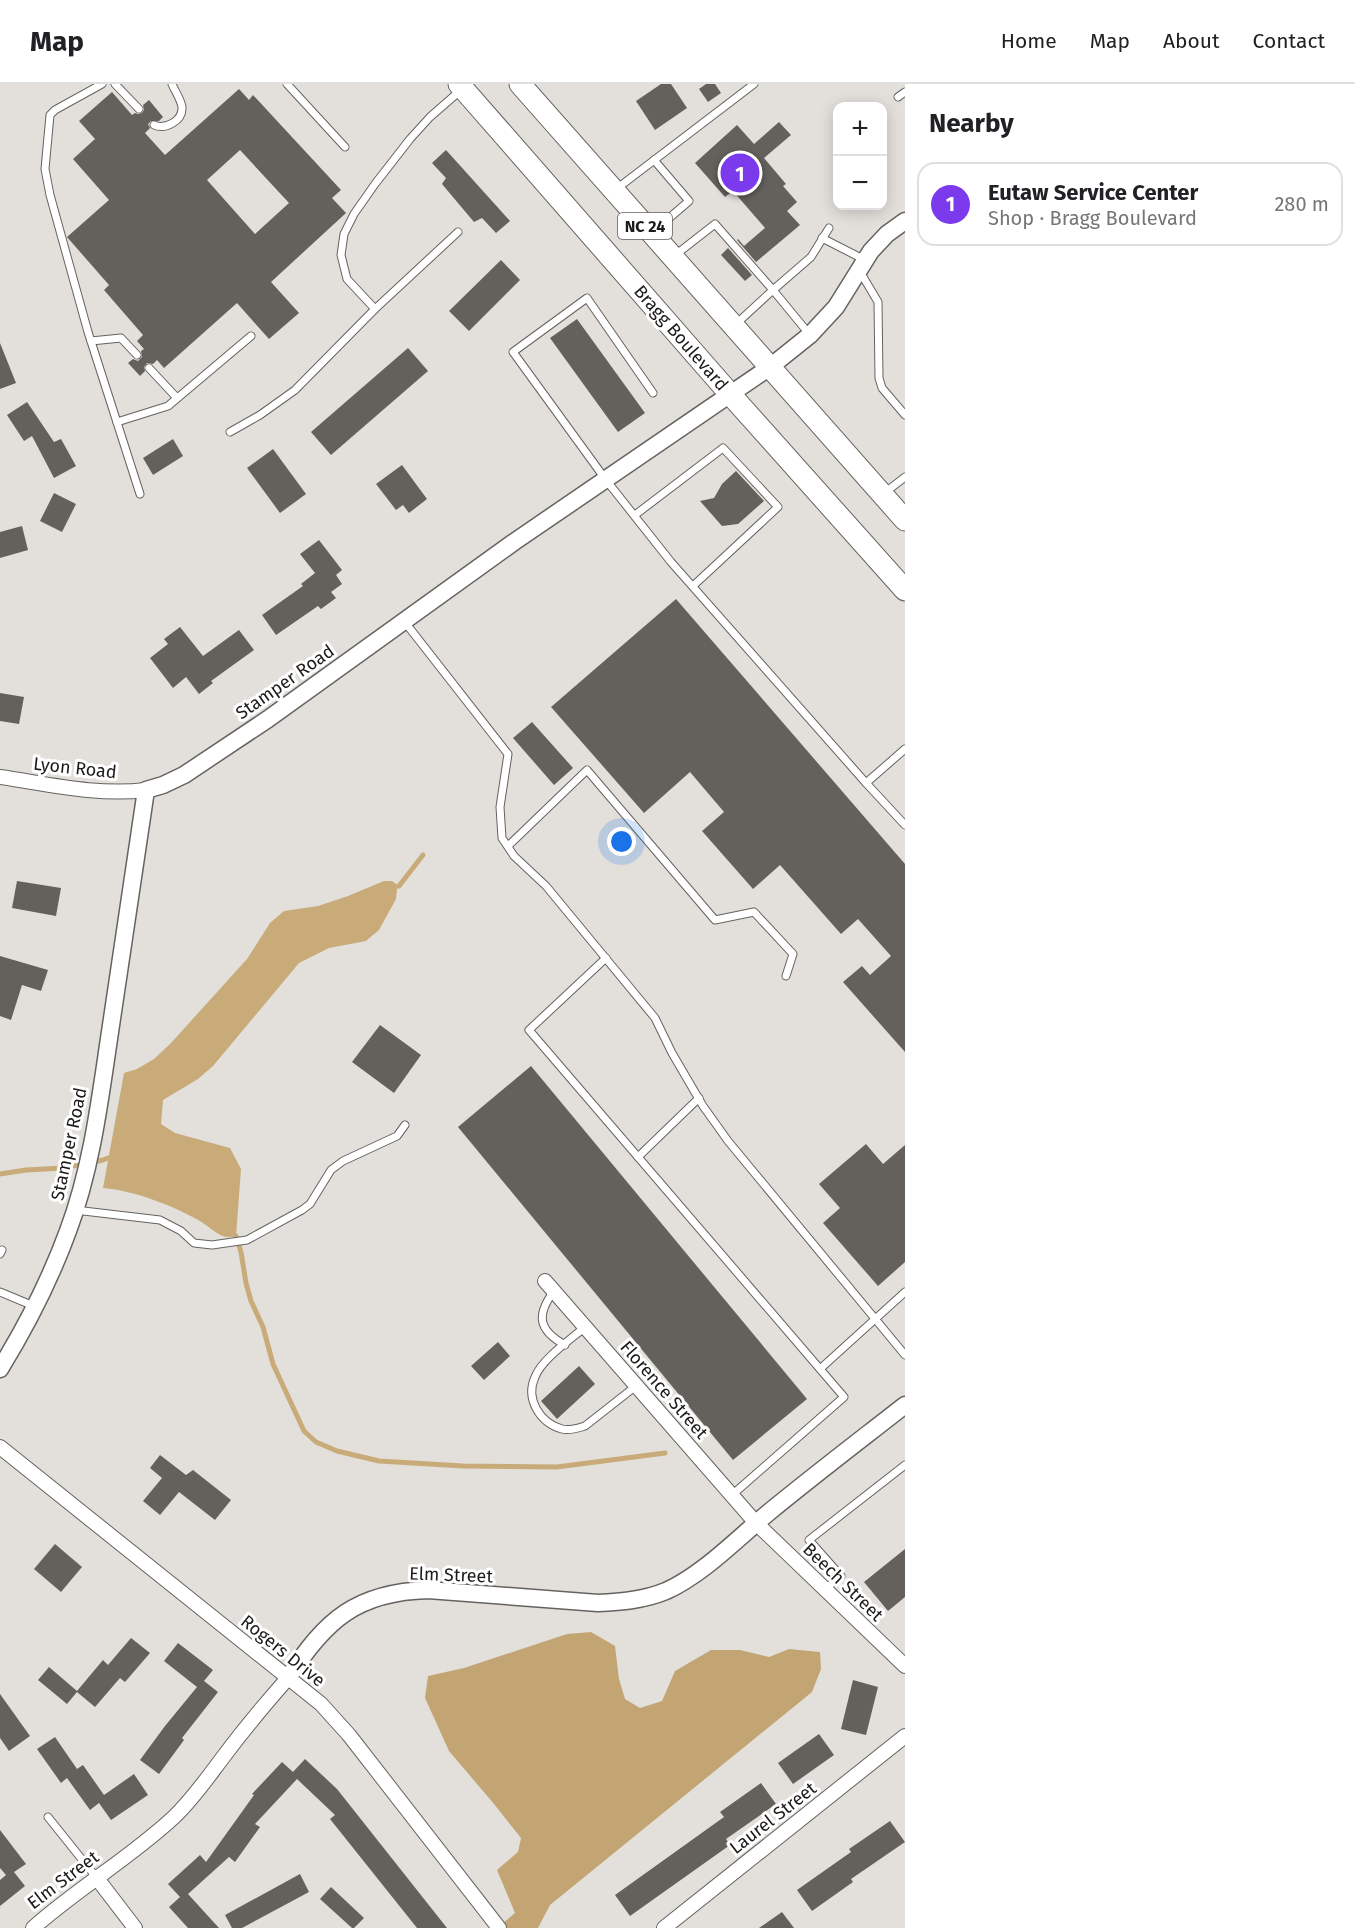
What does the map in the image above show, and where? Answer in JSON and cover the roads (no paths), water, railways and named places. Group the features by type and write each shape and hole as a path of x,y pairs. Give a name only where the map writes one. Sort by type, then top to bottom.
{"main road":[{"name":"NC 24","path":"520,84 905,520"},
{"name":"Bragg Boulevard","path":"461,86 905,590"}],"street":[{"name":"Stamper Road","path":"0,1369 23,1332 48,1282 75,1210 95,1130 146,789 184,775 268,719 404,621 770,367 810,335 836,307 862,265 887,234 905,221"},
{"name":"Lyon Road","path":"0,777 112,792 146,789"},
{"name":"Florence Street","path":"549,1286 756,1523"},
{"name":"Elm Street","path":"33,1928 59,1905 119,1862 175,1816 200,1788 257,1713 288,1678 318,1636 334,1620 363,1603 384,1595 406,1591 428,1590 598,1603 643,1599 664,1592 684,1581 905,1405"},
{"name":"Rogers Drive","path":"0,1447 321,1704 349,1736 499,1928"},
{"name":"Beech Street","path":"756,1523 904,1663"},
{"name":"Laurel Street","path":"664,1928 905,1736"},
{"path":"96,1877 135,1928"}],"lane":[{"path":"102,84 50,115 45,169 50,195 91,342 140,494"},
{"path":"115,84 139,109"},
{"path":"154,125 160,128 171,125 180,114 182,106 172,84"},
{"path":"287,84 345,147"},
{"path":"614,190 754,84"},
{"path":"375,309 347,279 341,255 344,234 354,214 410,139 461,86"},
{"path":"652,233 690,201 654,160"},
{"path":"673,257 715,224 810,335"},
{"path":"734,326 811,257 829,228"},
{"path":"230,432 260,415 295,390 375,309 458,232"},
{"path":"822,238 862,265 878,302 879,378 882,388 905,415"},
{"path":"653,393 587,298 513,352 606,480 671,562 905,825"},
{"path":"117,422 168,406 251,336"},
{"path":"91,342 120,338 137,355"},
{"path":"149,368 177,398"},
{"path":"635,515 723,448 778,507 693,586"},
{"path":"882,495 905,477"},
{"path":"404,621 508,754 500,807 502,837 514,856 546,886 655,1018 672,1053 728,1141 905,1355"},
{"path":"866,783 905,749"},
{"path":"508,846 587,770 715,920 754,912 793,954 786,976"},
{"path":"606,958 529,1030 844,1397 731,1495"},
{"path":"639,1157 699,1098"},
{"path":"75,1210 160,1220 181,1230 194,1243 212,1245 247,1240 302,1210 310,1204 331,1170 343,1161 397,1136 405,1125"},
{"path":"549,1286 542,1318 544,1329 552,1337 565,1344"},
{"path":"0,1292 36,1307"},
{"path":"820,1369 905,1292"},
{"path":"585,1327 545,1363 534,1377 532,1393 534,1405 540,1416 563,1429 576,1429 585,1426 636,1386"},
{"path":"825,1589 841,1576 809,1540 905,1465"},
{"path":"48,1817 96,1877"}],"waterway":[{"path":"399,886 423,855"},
{"path":"0,1174 63,1168 108,1158 112,1162"},
{"path":"231,1233 236,1236 251,1301 263,1327 273,1364 304,1431 316,1442 337,1451 379,1461 463,1466 557,1467 665,1453"}],"place":[{"name":"Eutaw Service Center","path":"740,173"}]}
